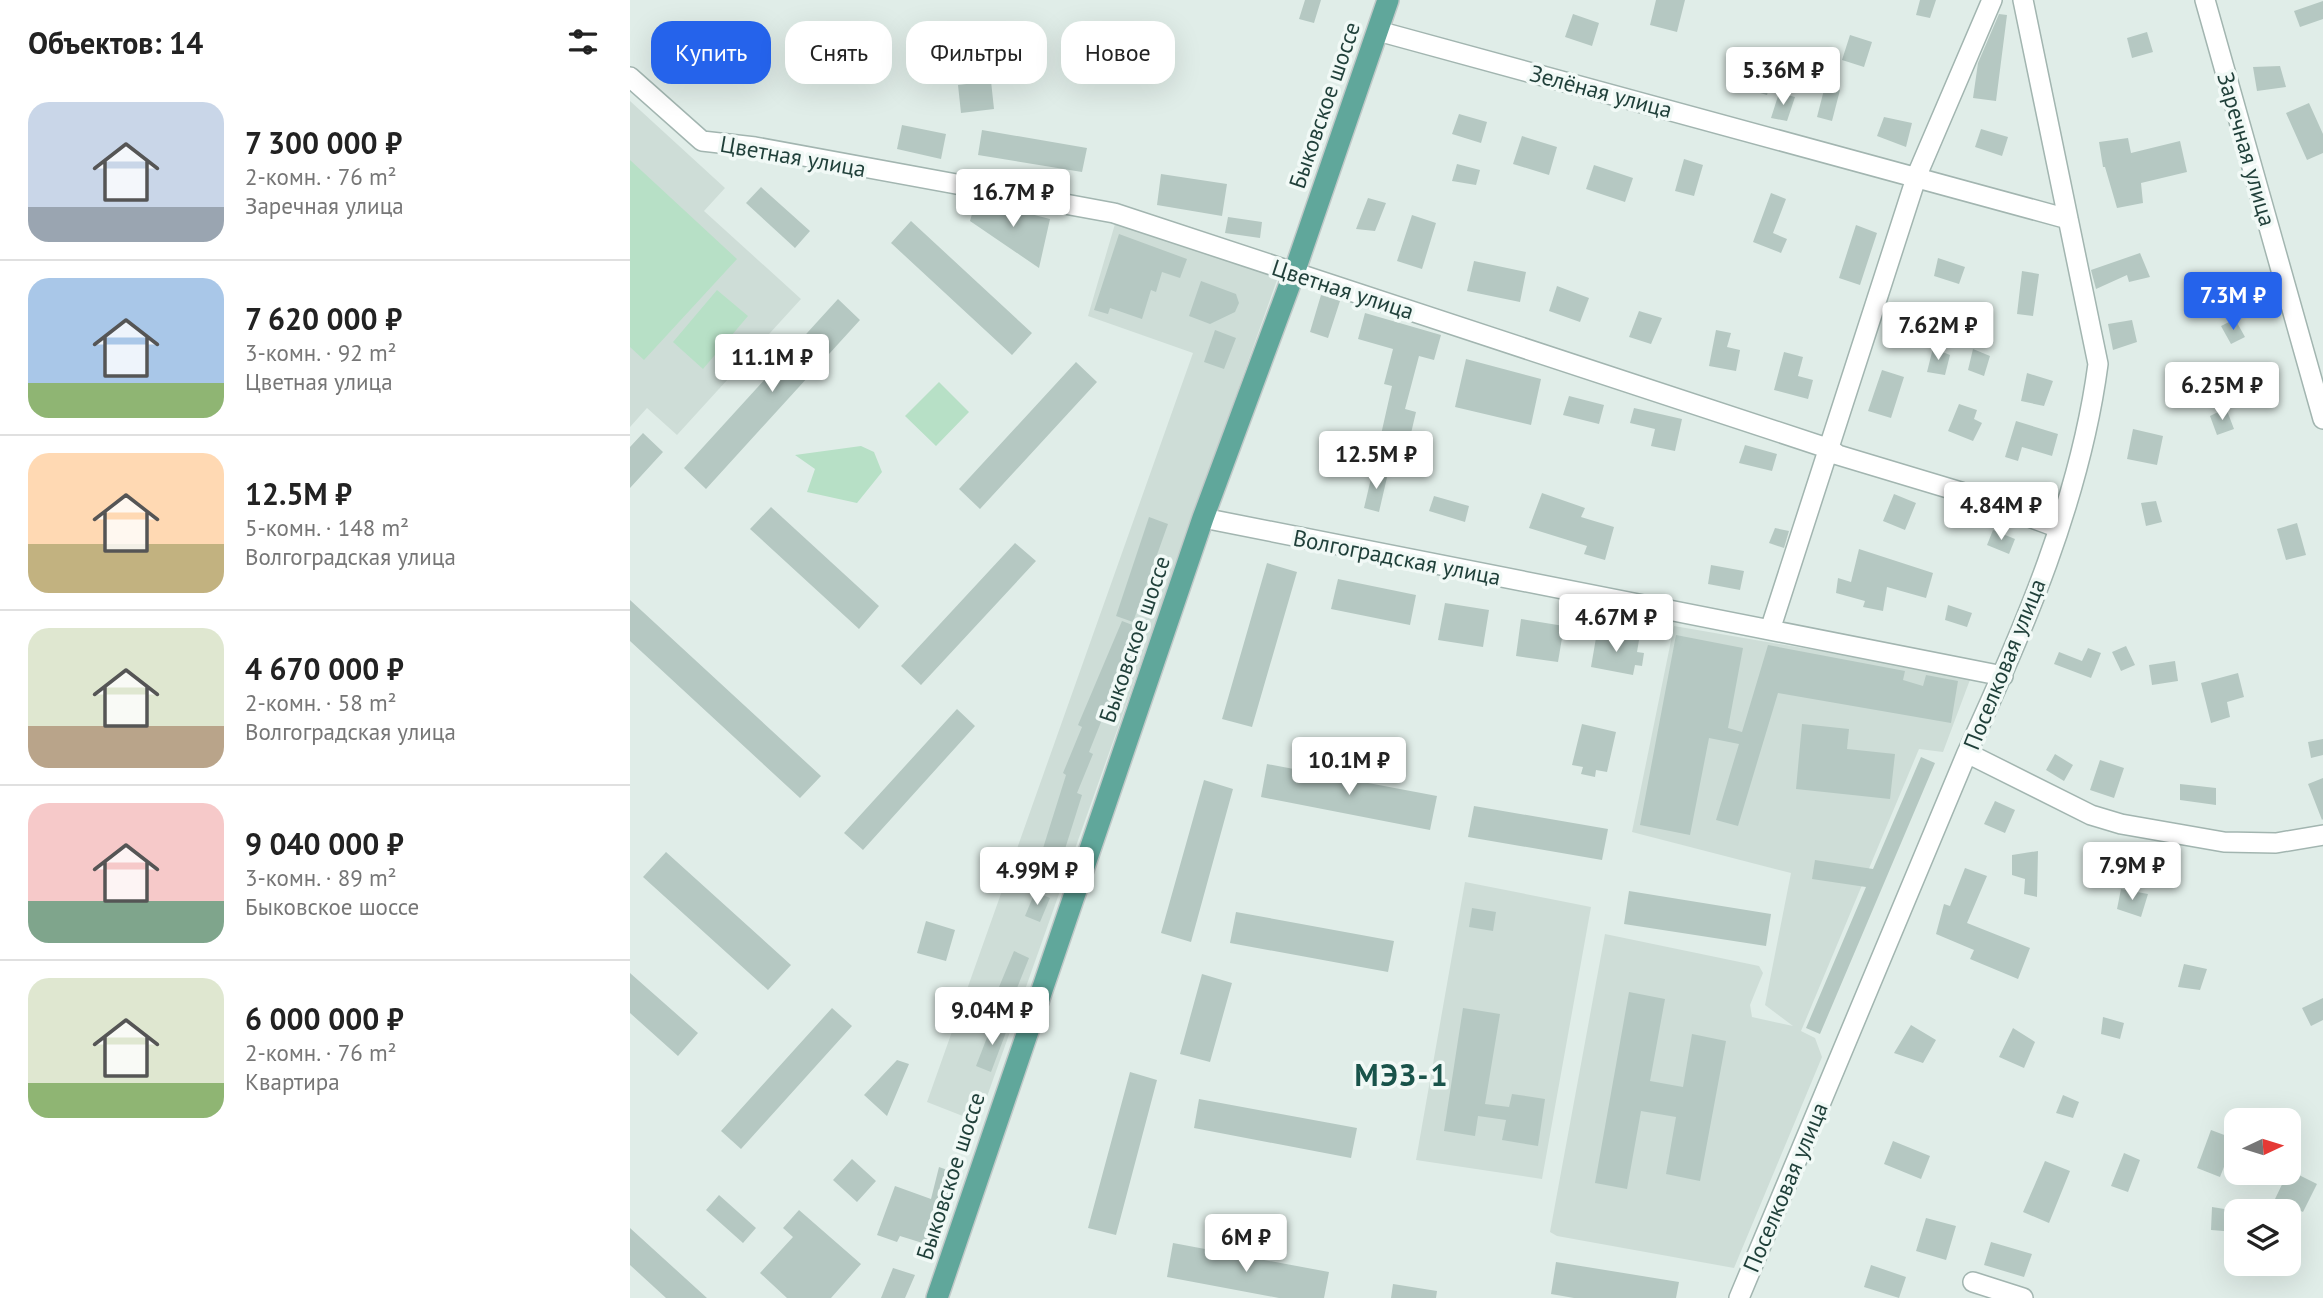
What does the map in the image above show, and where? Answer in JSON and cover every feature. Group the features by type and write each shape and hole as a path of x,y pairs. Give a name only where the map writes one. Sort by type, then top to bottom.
{"main road":[{"name":"Быковское шоссе","path":"937,1298 1203,518 1294,273 1388,0"}],"street":[{"path":"1770,630 1917,175 1992,0"},
{"name":"Поселковая улица","path":"1739,1298 1968,753 2003,676 2059,527 2085,446 2098,365 2023,0"},
{"name":"Заречная улица","path":"2205,0 2323,419"},
{"name":"Зелёная улица","path":"1378,31 1917,175 2068,219"},
{"name":"Цветная улица","path":"630,77 702,141 755,147 1114,213 1830,449 1838,455 1961,492 2059,527"},
{"name":"Волгоградская улица","path":"1203,518 2003,676"},
{"path":"1968,753 2091,815 2121,824 2224,842 2276,843 2323,835"},
{"path":"1973,1282 2023,1298"}],"shaded area":[{"path":"630,101 725,188 704,211 801,299 677,435 647,408 630,427"},
{"path":"1115,224 1278,277 978,1122 927,1102 1193,353 1088,316"},
{"path":"1674,626 1971,677 1943,752 1919,749 1801,1031 1815,1038 1822,1057 1734,1268 1557,1236 1550,1232 1605,934 1759,966 1763,973 1750,1005 1752,1017 1793,1026 1765,1005 1791,873 1632,832"},
{"path":"1465,882 1591,907 1542,1179 1416,1160"}],"green space":[{"path":"630,160 737,259 644,360 630,347"},
{"path":"717,290 748,316 703,369 673,342"},
{"path":"939,382 969,412 936,446 905,416"},
{"path":"861,446 874,452 882,472 857,503 807,492 815,469 795,455"}],"building":[{"path":"1305,0 1321,0 1314,23 1299,19"},
{"path":"1656,0 1685,0 1677,32 1650,25"},
{"path":"1920,0 1936,0 1930,18 1916,15"},
{"path":"2323,1 2323,19 2300,27 2294,11"},
{"path":"1573,14 1599,23 1592,46 1565,37"},
{"path":"1999,14 2007,15 1996,101 1973,98 1978,63"},
{"path":"2147,32 2153,52 2132,58 2127,38"},
{"path":"1850,35 1872,42 1864,67 1842,60"},
{"path":"1741,55 1776,65 1767,95 1732,85"},
{"path":"2280,66 2286,87 2257,91 2253,67"},
{"path":"991,84 994,109 961,113 958,85"},
{"path":"1825,86 1840,90 1832,121 1817,117"},
{"path":"1779,93 1795,97 1787,121 1771,118"},
{"path":"2309,103 2323,134 2323,153 2307,160 2286,113"},
{"path":"1459,114 1487,122 1481,143 1452,134"},
{"path":"1884,117 1912,123 1906,147 1877,136"},
{"path":"902,125 946,134 941,159 897,149"},
{"path":"1981,129 2008,137 2002,156 1975,147"},
{"path":"982,130 1087,148 1082,172 978,155"},
{"path":"1522,136 1557,147 1549,175 1513,164"},
{"path":"2128,138 2131,153 2180,141 2187,172 2141,183 2143,203 2117,208 2103,167 2099,142"},
{"path":"1684,159 1703,165 1694,196 1675,191"},
{"path":"1457,164 1480,170 1476,185 1452,181"},
{"path":"1594,165 1633,178 1625,202 1586,189"},
{"path":"1161,174 1227,184 1222,216 1157,205"},
{"path":"761,187 810,231 795,248 746,203"},
{"path":"1771,193 1786,199 1773,233 1787,239 1781,253 1753,242"},
{"path":"1368,198 1386,203 1375,231 1356,229"},
{"path":"976,200 1050,219 1039,268 970,221"},
{"path":"1412,215 1436,223 1422,269 1397,261"},
{"path":"1228,217 1262,222 1260,238 1225,233"},
{"path":"911,221 1032,333 1012,355 891,243"},
{"path":"1856,225 1877,233 1860,285 1839,278"},
{"path":"1119,234 1187,259 1180,278 1162,272 1156,292 1151,290 1142,319 1110,308 1108,314 1094,310"},
{"path":"2140,253 2150,277 2129,282 2127,275 2096,289 2091,270"},
{"path":"1938,258 1965,267 1959,284 1934,276"},
{"path":"1474,261 1526,272 1520,302 1467,291"},
{"path":"2022,271 2039,274 2033,316 2017,314"},
{"path":"1201,281 1236,294 1239,303 1235,312 1210,324 1189,316"},
{"path":"1557,286 1589,298 1580,322 1549,311"},
{"path":"1321,295 1340,301 1328,338 1310,332"},
{"path":"838,299 860,320 706,489 684,468"},
{"path":"1639,311 1662,318 1651,344 1629,337"},
{"path":"1365,313 1441,335 1434,360 1419,356 1405,409 1416,412 1408,446 1380,439 1392,386 1384,384 1393,349 1358,339"},
{"path":"2235,319 2245,337 2231,344 2221,326"},
{"path":"2132,320 2137,342 2113,350 2108,324"},
{"path":"1215,330 1236,338 1224,369 1204,362"},
{"path":"1716,330 1731,333 1727,347 1740,350 1736,371 1709,366"},
{"path":"1933,348 1950,355 1945,375 1927,372"},
{"path":"1973,349 1990,356 1984,376 1968,370"},
{"path":"1784,352 1803,357 1798,376 1813,380 1808,399 1774,390"},
{"path":"1466,359 1541,379 1531,425 1455,407"},
{"path":"1076,362 1097,382 980,509 959,489"},
{"path":"1882,370 1904,377 1891,418 1868,411"},
{"path":"2027,373 2053,381 2044,406 2021,401"},
{"path":"1569,396 1604,405 1599,424 1563,415"},
{"path":"1959,404 1977,410 1974,419 1982,423 1973,441 1948,431"},
{"path":"1634,408 1682,419 1675,451 1651,446 1655,429 1630,423"},
{"path":"2226,408 2234,429 2217,435 2210,416"},
{"path":"2016,421 2058,434 2052,456 2022,447 2018,461 2005,457"},
{"path":"2133,429 2163,436 2157,465 2127,459"},
{"path":"643,433 663,452 630,488 630,447"},
{"path":"1745,445 1777,454 1772,471 1739,463"},
{"path":"1373,470 1388,473 1379,512 1364,508"},
{"path":"1542,493 1585,508 1581,517 1614,527 1605,560 1584,554 1587,546 1529,528"},
{"path":"1894,494 1916,503 1905,530 1883,521"},
{"path":"1434,496 1469,506 1465,522 1429,511"},
{"path":"2156,501 2162,522 2146,526 2141,503"},
{"path":"771,507 879,606 859,629 750,529"},
{"path":"1149,517 1168,524 1133,622 1116,616"},
{"path":"2297,523 2306,555 2286,560 2277,529"},
{"path":"1775,528 1789,531 1784,548 1769,543"},
{"path":"1993,530 2015,539 2009,554 1987,545"},
{"path":"1015,543 1036,561 921,685 901,666"},
{"path":"1859,549 1933,573 1926,598 1887,587 1883,611 1863,607 1865,601 1836,593 1838,578 1851,582"},
{"path":"1267,563 1297,572 1252,727 1222,719"},
{"path":"1711,565 1744,571 1740,590 1708,584"},
{"path":"1338,579 1416,595 1410,625 1331,609"},
{"path":"630,600 821,776 800,798 630,641"},
{"path":"1445,603 1489,610 1483,647 1438,640"},
{"path":"1948,605 1972,613 1967,627 1945,620"},
{"path":"1521,619 1564,626 1558,662 1516,656"},
{"path":"1122,621 1143,629 1130,664 1125,662 1089,752 1093,754 1077,793 1082,795 1059,868 1039,861 1066,775 1063,773 1082,727 1078,725"},
{"path":"1597,632 1639,640 1637,652 1644,653 1642,666 1635,665 1633,675 1591,667"},
{"path":"1676,635 1743,648 1728,728 1742,732 1768,645 1905,671 1903,680 1923,686 1926,675 1958,681 1951,723 1778,693 1738,826 1716,820 1739,744 1709,738 1690,835 1640,825"},
{"path":"2126,646 2135,665 2121,671 2112,652"},
{"path":"2088,648 2101,653 2091,678 2054,664 2059,652 2082,661"},
{"path":"2175,661 2178,681 2152,685 2149,665"},
{"path":"2238,673 2244,697 2227,702 2230,717 2211,723 2201,683"},
{"path":"957,709 975,726 863,850 844,833"},
{"path":"1582,724 1616,732 1607,772 1596,770 1595,777 1581,774 1583,767 1572,765"},
{"path":"1802,724 1849,729 1847,749 1895,754 1890,799 1796,789"},
{"path":"2323,739 2323,755 2311,758 2308,742"},
{"path":"2055,754 2073,765 2064,781 2046,770"},
{"path":"1921,757 1935,763 1820,1034 1806,1028 1866,887 1812,879 1815,860 1873,869"},
{"path":"2100,760 2124,768 2114,798 2090,790"},
{"path":"1267,764 1437,796 1430,830 1261,797"},
{"path":"2323,778 2323,819 2322,820 2308,784"},
{"path":"1204,780 1233,789 1191,942 1161,933"},
{"path":"2180,784 2216,788 2216,805 2180,800"},
{"path":"1995,801 2015,810 2005,833 1984,824"},
{"path":"1474,806 1608,829 1602,860 1468,837"},
{"path":"2038,851 2037,897 2024,894 2025,879 2012,875 2012,855"},
{"path":"666,852 791,965 768,990 643,877"},
{"path":"1965,868 1987,876 1967,923 2030,948 2018,979 1970,959 1974,950 1936,934 1944,904 1950,906"},
{"path":"2121,889 2148,894 2141,917 2117,909"},
{"path":"1629,891 1771,914 1766,946 1624,924"},
{"path":"1035,892 1050,898 1040,922 1025,916"},
{"path":"1472,908 1496,912 1493,931 1469,927"},
{"path":"1236,912 1394,941 1388,972 1230,943"},
{"path":"926,921 955,930 946,961 917,953"},
{"path":"1014,951 1029,958 1015,993 999,987"},
{"path":"2184,964 2207,969 2200,990 2178,987"},
{"path":"630,973 698,1033 678,1056 630,1013"},
{"path":"1202,974 1232,983 1210,1062 1180,1054"},
{"path":"1629,992 1665,999 1650,1081 1683,1087 1692,1034 1726,1041 1700,1181 1666,1174 1676,1117 1641,1111 1627,1189 1595,1183"},
{"path":"2323,998 2323,1020 2311,1026 2302,1008"},
{"path":"832,1008 852,1026 741,1149 721,1131"},
{"path":"1463,1008 1500,1014 1485,1104 1509,1107 1512,1094 1545,1099 1538,1146 1502,1140 1506,1120 1478,1116 1475,1136 1444,1131"},
{"path":"2103,1017 2124,1023 2120,1039 2101,1034"},
{"path":"993,1022 1008,1027 991,1072 976,1066"},
{"path":"1911,1025 1936,1040 1923,1063 1894,1053"},
{"path":"2013,1028 2035,1042 2024,1068 1999,1057"},
{"path":"897,1060 909,1064 887,1116 864,1095"},
{"path":"1130,1072 1157,1080 1116,1235 1088,1228"},
{"path":"2063,1095 2079,1102 2073,1118 2056,1113"},
{"path":"1199,1099 1357,1128 1351,1158 1194,1128"},
{"path":"2211,1130 2224,1135 2224,1167 2220,1177 2197,1168"},
{"path":"1893,1141 1930,1156 1921,1179 1884,1164"},
{"path":"2124,1153 2140,1160 2128,1192 2111,1186"},
{"path":"852,1159 876,1181 857,1202 833,1180"},
{"path":"2045,1161 2070,1171 2049,1223 2023,1212"},
{"path":"939,1167 956,1173 948,1195 945,1194 929,1245 900,1236 897,1242 877,1235 895,1186 931,1199"},
{"path":"2301,1176 2317,1184 2303,1212 2301,1199 2275,1199 2282,1185 2301,1185"},
{"path":"719,1195 756,1228 743,1243 706,1210"},
{"path":"2212,1207 2224,1209 2224,1231 2211,1230"},
{"path":"799,1210 861,1264 831,1298 787,1298 760,1273 793,1237 783,1228"},
{"path":"1926,1218 1956,1226 1946,1260 1916,1251"},
{"path":"630,1228 707,1298 666,1298 630,1265"},
{"path":"1991,1242 2032,1254 2024,1277 1984,1265"},
{"path":"1173,1243 1329,1272 1324,1298 1279,1298 1167,1277"},
{"path":"1556,1262 1679,1282 1676,1298 1574,1298 1551,1294"},
{"path":"1871,1265 1906,1277 1899,1298 1864,1287"},
{"path":"893,1268 915,1275 905,1298 881,1298"},
{"path":"1393,1284 1437,1291 1436,1298 1391,1298"}],"district":[{"name":"МЭЗ-1","path":"1402,1074"}]}
